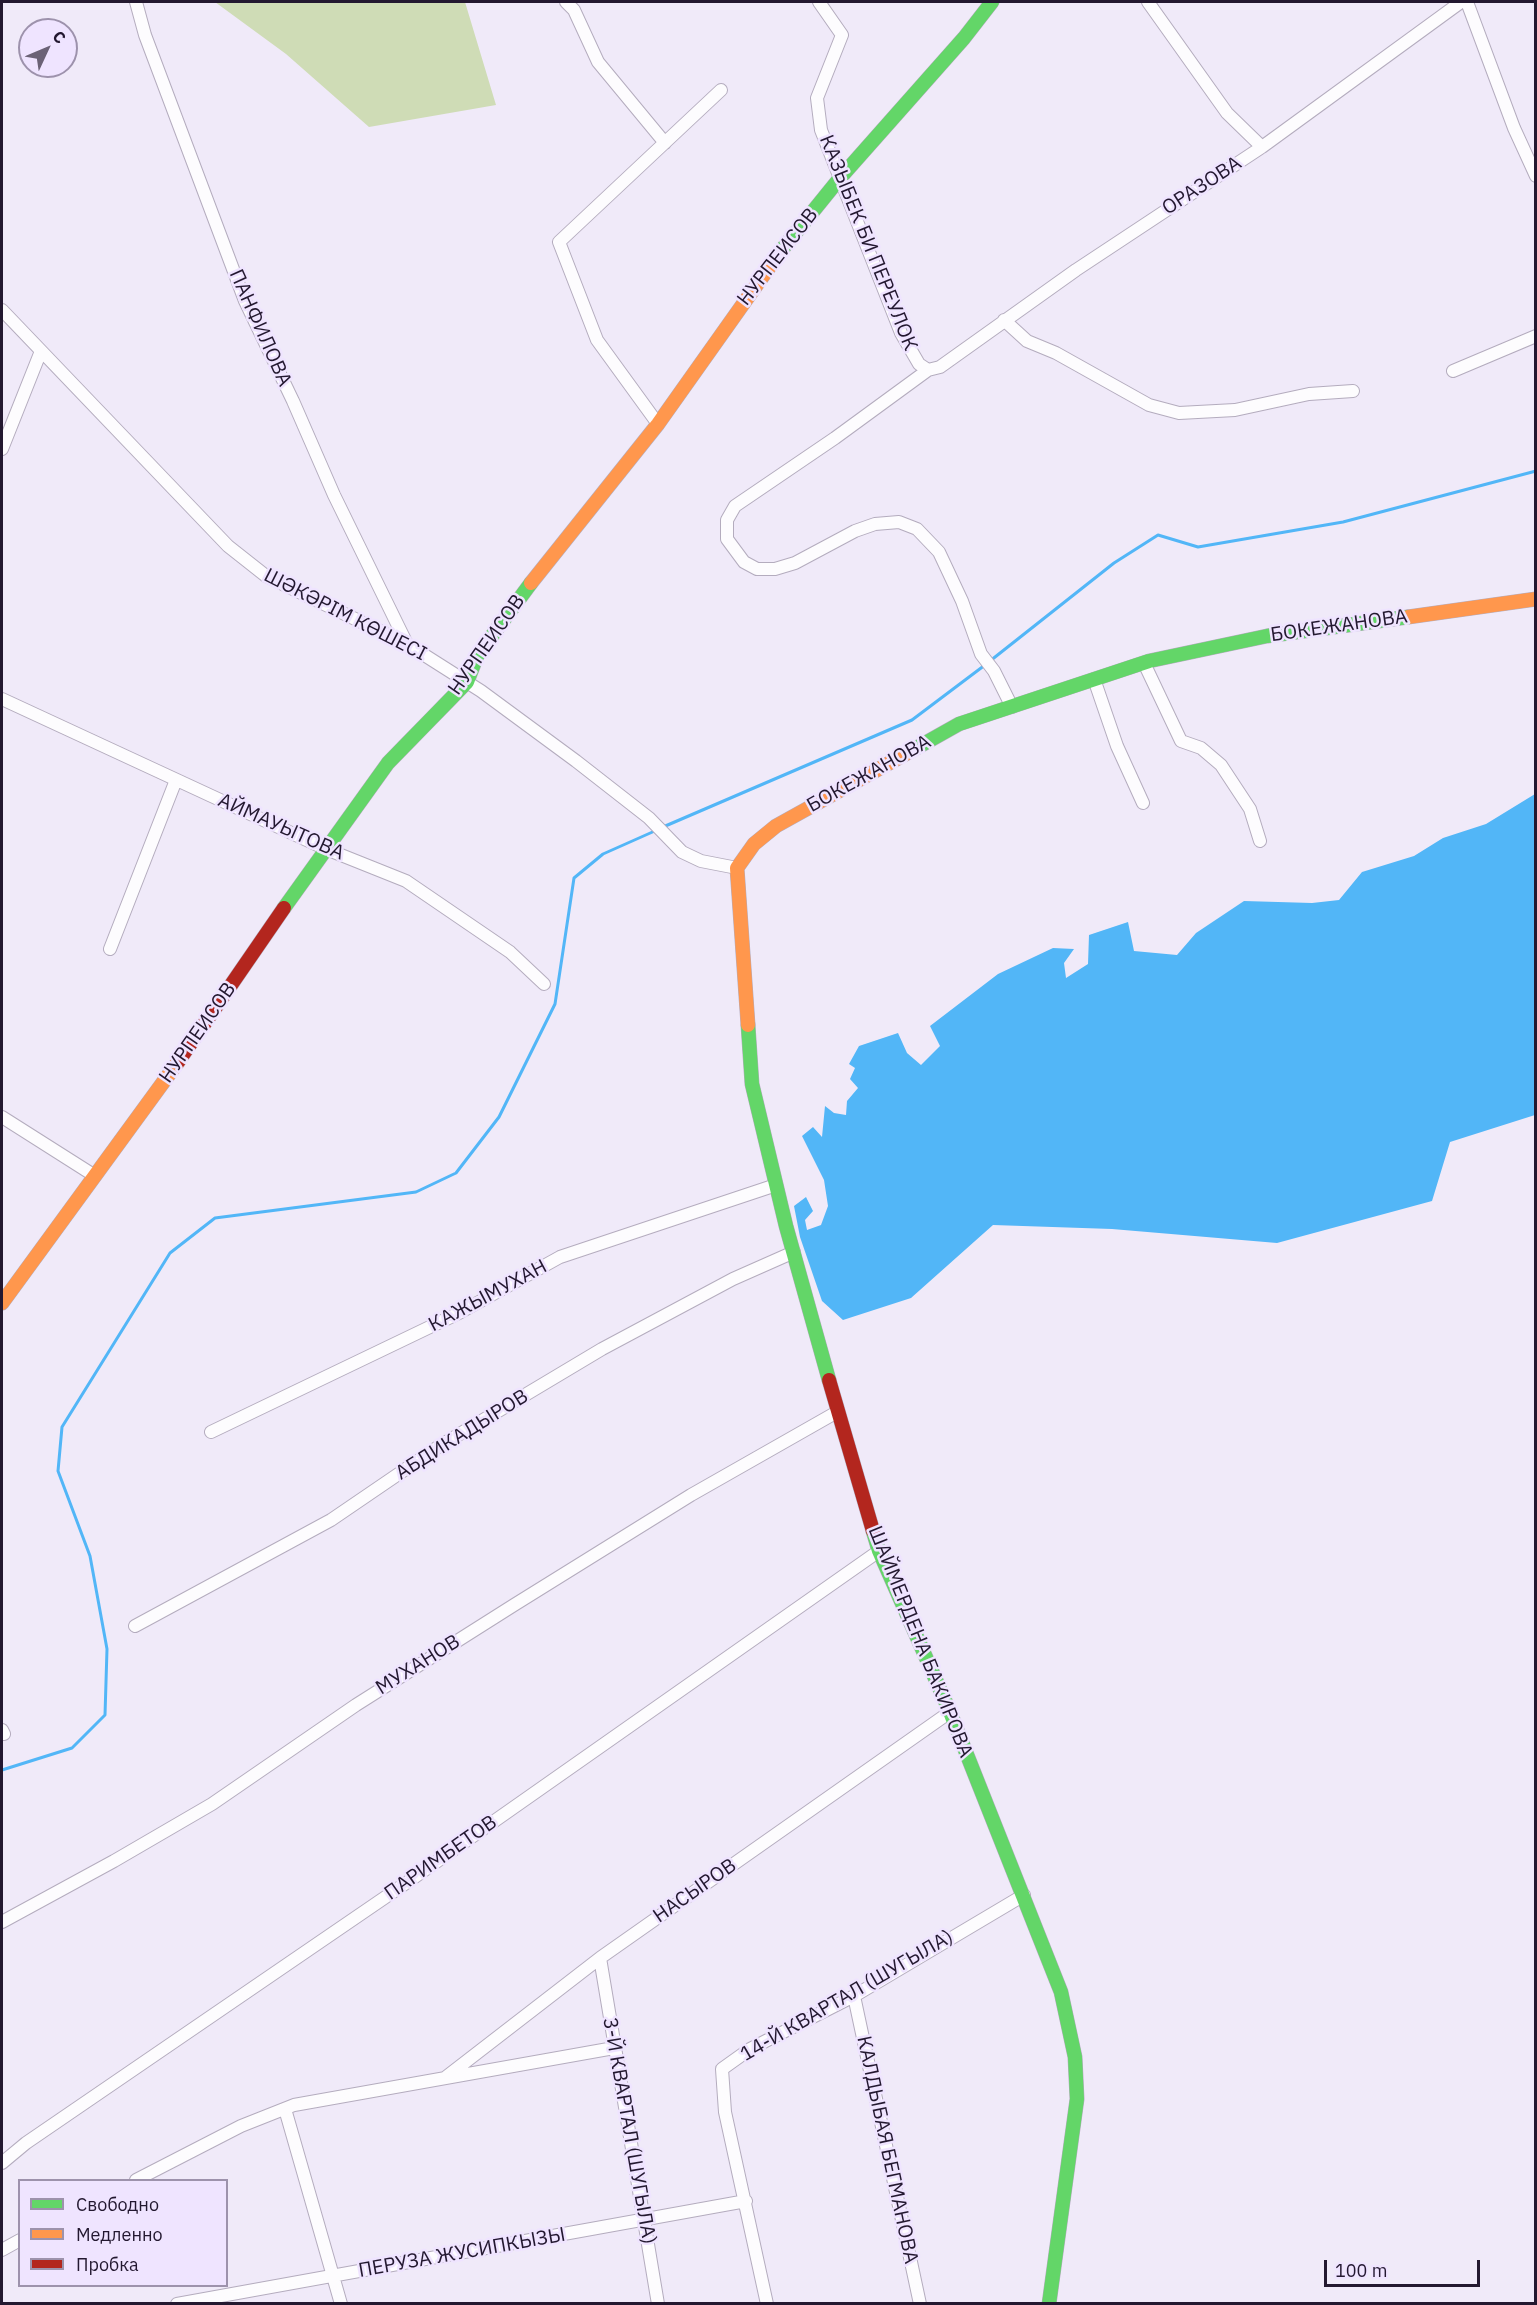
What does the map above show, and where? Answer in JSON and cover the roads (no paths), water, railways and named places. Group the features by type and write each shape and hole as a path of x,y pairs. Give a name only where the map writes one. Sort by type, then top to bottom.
{"street":[{"name":"ПАНФИЛОВА","path":"136,2 145,35 245,301 293,400 334,495 407,644"},
{"path":"567,2 574,10 598,62 665,143"},
{"name":"КАЗЫБЕК БИ ПЕРЕУЛОК","path":"819,2 842,35 817,98 821,130 901,333 919,364 934,368"},
{"name":"НУРПЕИСОВ","path":"2,1303 166,1080 388,763 467,682 477,656 523,593 658,424 763,273 840,178 964,38 992,2"},
{"path":"1148,2 1227,113 1262,147"},
{"name":"ОРАЗОВА","path":"1012,706 994,671 981,654 962,601 939,552 917,529 899,522 875,524 855,531 795,563 775,569 758,569 744,562 727,539 727,520 735,506 1004,320 1262,147 1461,2"},
{"path":"1467,2 1514,128 1536,176"},
{"path":"658,424 597,340 559,242 721,90"},
{"name":"ШӘКӘРІМ КӨШЕСІ","path":"2,310 228,546 258,570 407,644 467,682 576,761 649,818 682,852 701,861 737,868"},
{"path":"1004,320 1027,341 1056,352 1149,405 1179,413 1235,410 1309,394 1353,391"},
{"path":"1453,370 1536,336"},
{"path":"2,449 41,351"},
{"name":"БОКЕЖАНОВА","path":"737,868 754,844 776,826 959,724 1012,706 1144,663 1267,636 1536,599"},
{"path":"1144,663 1181,741 1201,748 1221,765 1250,809 1260,841"},
{"path":"1094,679 1117,746 1143,802"},
{"name":"АЙМАУЫТОВА","path":"2,699 326,849 406,881 510,952 544,984"},
{"path":"110,949 176,780"},
{"name":"ШАЙМЕРДЕНА БАКИРОВА","path":"737,868 752,1084 776,1185 837,1412 879,1551 950,1712 1061,1992 1075,2057 1077,2099 1049,2304"},
{"path":"2,1117 95,1176"},
{"name":"КАЖЫМУХАН","path":"211,1432 459,1313 560,1257 776,1185"},
{"name":"АБДИКАДЫРОВ","path":"135,1626 331,1520 438,1447 602,1349 733,1279 794,1252"},
{"name":"МУХАНОВ","path":"2,1922 114,1862 212,1804 356,1705 514,1605 691,1495 837,1412"},
{"name":"ПАРИМБЕТОВ","path":"2,2163 26,2143 409,1881 879,1551"},
{"name":"НАСЫРОВ","path":"446,2077 600,1958 950,1712"},
{"name":"14-Й КВАРТАЛ (ШУГЫЛА)","path":"767,2304 725,2112 722,2069 750,2049 854,1996 1023,1895"},
{"name":"3-Й КВАРТАЛ (ШУГЫЛА)","path":"600,1958 658,2304"},
{"name":"КАЛДЫБАЯ БЕГМАНОВА","path":"854,1996 920,2304"},
{"path":"140,2179 241,2126 285,2109 446,2077 494,2071 614,2048"},
{"path":"285,2109 342,2304"},
{"name":"ПЕРУЗА ЖУСИПКЫЗЫ","path":"177,2304 644,2222 746,2201"},
{"path":"2,2250 18,2241"}],"water":[{"path":"1535,794 1535,1115 1450,1142 1432,1201 1277,1243 1112,1229 993,1225 911,1298 843,1320 822,1301 800,1237 794,1206 806,1197 813,1211 805,1220 807,1230 821,1225 828,1206 824,1180 802,1136 813,1127 822,1137 825,1106 834,1113 846,1115 847,1101 858,1088 850,1079 855,1068 849,1064 859,1046 898,1033 907,1053 921,1065 940,1046 930,1026 998,974 1053,948 1074,949 1064,963 1066,978 1088,964 1089,935 1128,922 1134,951 1177,955 1196,933 1244,901 1312,903 1339,900 1362,872 1414,856 1443,838 1486,824"}],"waterway":[{"path":"990,661 1114,563 1158,535 1198,547 1343,522 1536,471"},
{"path":"663,827 912,720 985,665"},
{"path":"2,1770 72,1748 105,1715 107,1649 90,1556 58,1471 62,1427 170,1253 215,1218 416,1192 456,1173 499,1117 555,1004 574,878 603,854 657,830"}]}
